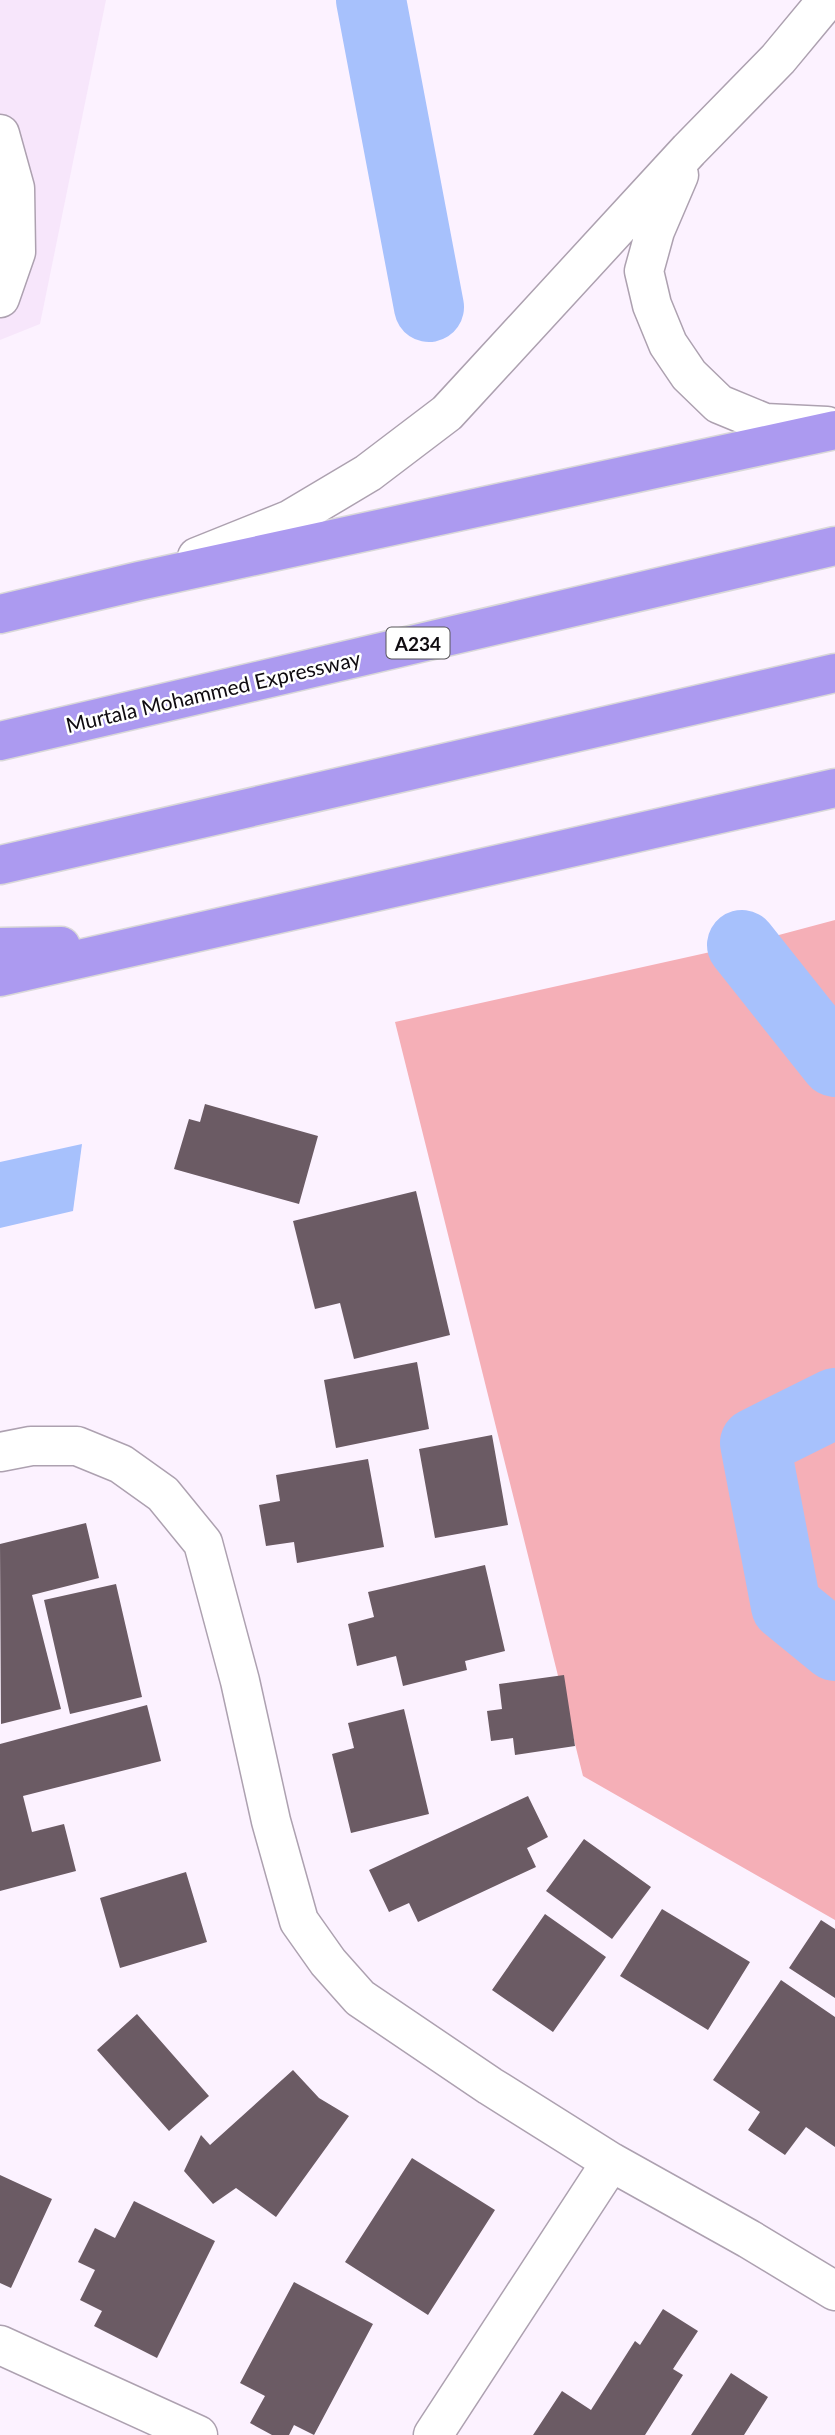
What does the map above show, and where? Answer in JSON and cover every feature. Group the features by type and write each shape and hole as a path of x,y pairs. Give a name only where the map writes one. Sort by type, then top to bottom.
{"highway":[{"path":"0,614 835,428"},
{"name":"Murtala Mohammed Expressway","path":"0,741 835,546"},
{"path":"0,865 835,673"},
{"path":"0,977 835,789"},
{"path":"0,947 139,946"}],"street":[{"path":"139,581 289,520 368,473 447,413 690,150 778,59 827,0"},
{"path":"0,134 15,188 16,252 0,298"},
{"path":"690,150 655,231 644,271 652,305 667,344 689,375 719,404 765,423 835,428"},
{"path":"0,1452 31,1446 77,1446 121,1464 163,1494 203,1543 240,1681 271,1821 299,1921 328,1962 360,1998 490,2086 611,2162 749,2239 835,2291"},
{"path":"433,2435 611,2162"},
{"path":"0,2345 198,2435"}],"shaded area":[{"path":"0,0 106,0 40,324 0,340"},
{"path":"835,920 835,1920 583,1776 395,1022 742,945"}],"water":[{"path":"82,1144 73,1211 0,1228 0,1162"}],"building":[{"path":"205,1104 318,1136 299,1204 174,1169 189,1119 200,1122"},
{"path":"416,1191 450,1335 354,1359 340,1303 315,1309 293,1221"},
{"path":"417,1362 429,1429 336,1448 324,1380"},
{"path":"492,1435 508,1525 435,1538 419,1449"},
{"path":"368,1459 384,1547 297,1563 294,1542 266,1546 259,1505 280,1501 276,1475"},
{"path":"86,1523 99,1578 32,1595 61,1709 1,1724 0,1544"},
{"path":"485,1565 505,1651 465,1661 467,1670 403,1686 396,1656 357,1666 348,1624 374,1617 368,1592"},
{"path":"116,1584 142,1697 70,1714 44,1600"},
{"path":"564,1675 575,1746 515,1755 513,1738 491,1741 487,1711 502,1709 499,1684"},
{"path":"147,1705 161,1761 23,1796 32,1832 64,1824 76,1871 0,1891 0,1744"},
{"path":"404,1709 429,1814 351,1833 332,1754 354,1748 348,1723"},
{"path":"528,1796 548,1837 527,1848 536,1867 418,1922 409,1903 389,1912 369,1870"},
{"path":"584,1839 651,1887 612,1939 546,1891"},
{"path":"186,1872 207,1942 120,1968 100,1898"},
{"path":"662,1909 750,1962 708,2030 620,1976"},
{"path":"545,1914 606,1957 553,2032 492,1990"},
{"path":"821,1920 835,1929 835,1998 789,1968"},
{"path":"781,1980 835,2017 835,2147 806,2127 785,2155 748,2130 760,2112 713,2080"},
{"path":"137,2014 209,2096 169,2131 97,2050"},
{"path":"293,2070 319,2098 349,2116 276,2217 236,2188 213,2204 184,2171 201,2135 210,2145"},
{"path":"412,2158 495,2210 428,2315 345,2262"},
{"path":"0,2175 52,2199 11,2288 0,2283"},
{"path":"134,2201 215,2241 157,2358 94,2326 102,2311 80,2300 95,2270 78,2262 95,2228 115,2238"},
{"path":"294,2282 373,2324 314,2435 294,2425 289,2435 272,2435 250,2423 265,2396 240,2383"},
{"path":"663,2309 698,2331 673,2369 683,2375 645,2435 533,2435 562,2391 591,2410 635,2341 640,2345"},
{"path":"731,2373 768,2397 744,2435 691,2435"}],"waterway":[{"path":"371,0 429,307"},
{"path":"742,945 835,1062"},
{"path":"835,1403 755,1443 786,1606 835,1646"}]}
